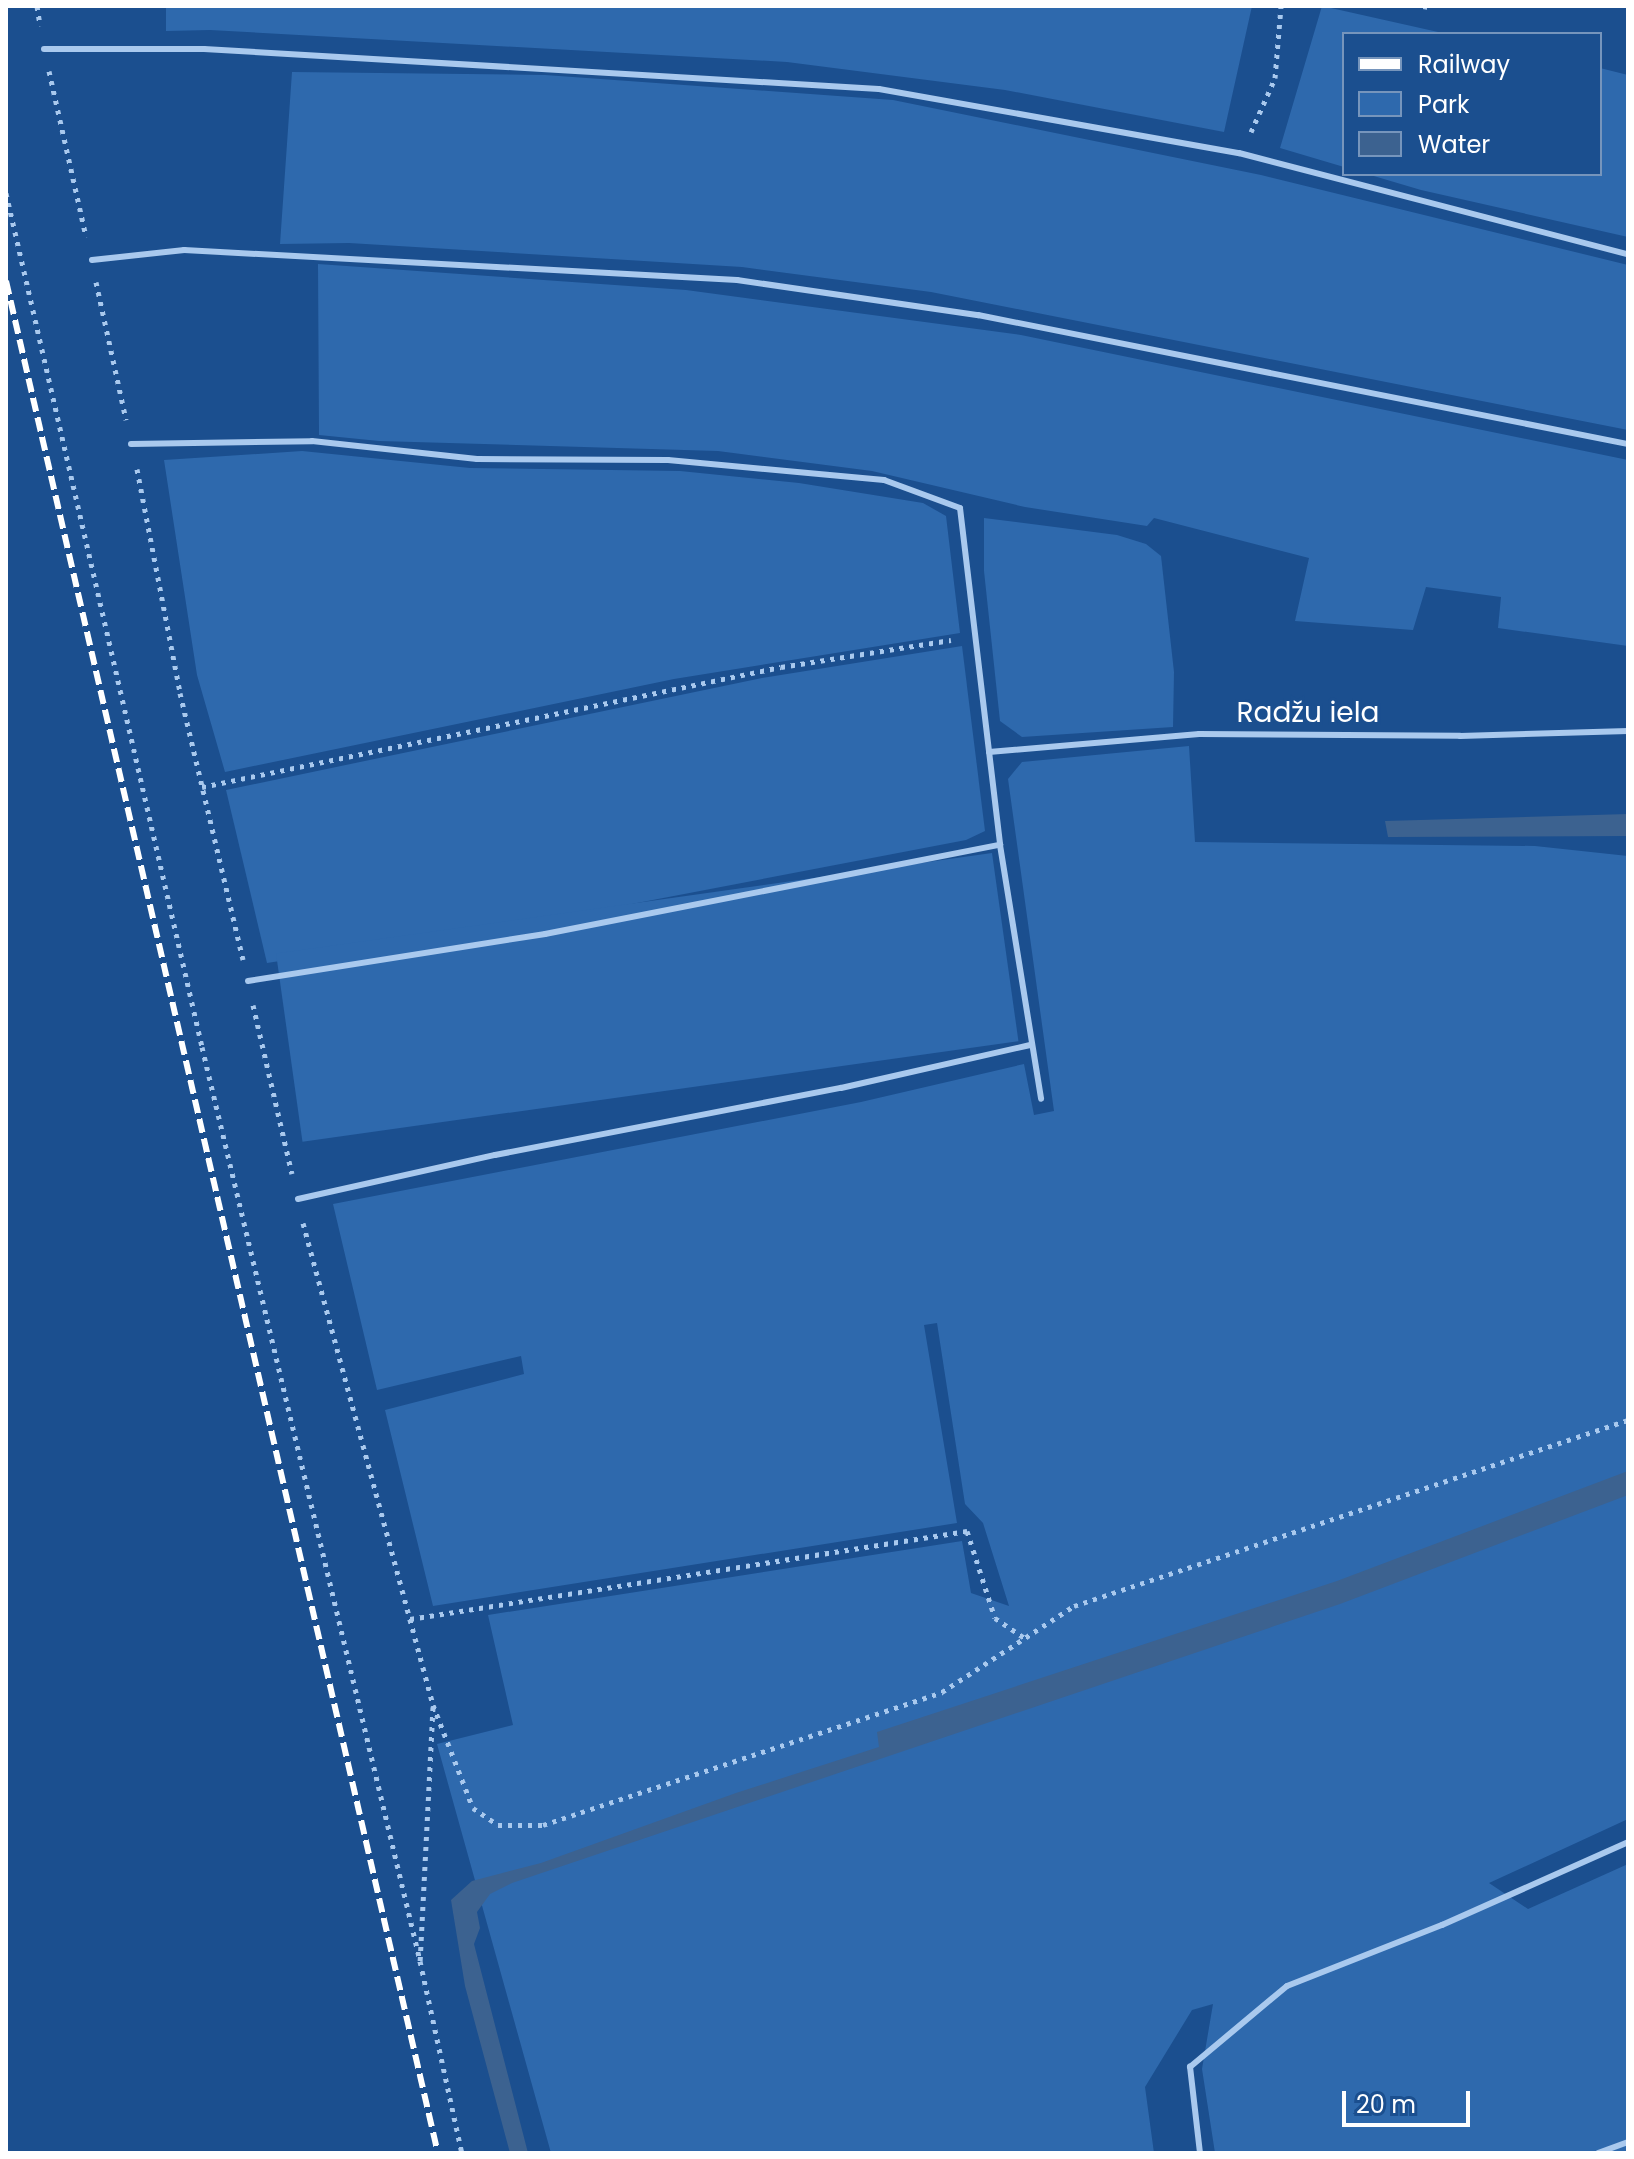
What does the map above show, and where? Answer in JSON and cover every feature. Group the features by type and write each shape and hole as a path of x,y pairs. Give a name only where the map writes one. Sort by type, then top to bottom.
{"lane":[{"path":"44,49 204,49 879,89 1239,153 1628,254"},
{"path":"92,260 184,250 737,280 978,315 1628,444"},
{"path":"131,444 312,441 477,459 668,460 884,480 960,508 1000,845 1041,1099"},
{"name":"Radžu iela","path":"989,752 1199,734 1460,736 1628,731"},
{"path":"248,981 545,934 1000,845"},
{"path":"298,1199 495,1155 841,1088 1030,1045"},
{"path":"1200,2153 1190,2067 1287,1986 1442,1925 1628,1842"},
{"path":"1598,2153 1628,2142"}],"path":[{"path":"37,6 202,787 298,1199 433,1705 473,1808 498,1825 543,1825 942,1692 1074,1606 1628,1420"},
{"path":"1239,153 1258,120 1275,78 1281,6"},
{"path":"6,193 202,1047 420,1961 462,2153"},
{"path":"202,787 781,667 975,637"},
{"path":"410,1619 967,1531 995,1618 1025,1638"},
{"path":"420,1961 433,1705"}],"green space":[{"path":"166,6 1252,6 1224,132 1005,90 787,62 210,30 166,31"},
{"path":"1322,6 1438,32 1342,32 1342,166 1280,148"},
{"path":"1602,68 1628,75 1628,237 1421,190 1374,176 1602,176"},
{"path":"292,72 545,75 893,100 1261,175 1628,265 1628,430 931,292 742,267 349,243 280,244"},
{"path":"318,264 686,290 1021,335 1628,460 1628,646 1498,628 1501,597 1426,587 1413,630 1295,621 1309,558 1154,518 1147,526 1025,507 872,471 718,451 379,441 319,435"},
{"path":"302,451 470,468 680,471 799,483 923,503 946,516 960,633 674,679 225,772 197,675 164,460"},
{"path":"984,518 1117,535 1146,544 1161,556 1174,672 1173,727 1022,737 1000,721 984,571"},
{"path":"962,646 985,831 966,840 569,916 267,963 226,790 762,678"},
{"path":"1189,746 1195,842 1535,846 1628,856 1628,1819 1489,1883 1528,1909 1628,1864 1628,2153 1215,2153 1202,2069 1213,2004 1192,2010 1145,2087 1154,2153 551,2153 437,1744 513,1725 488,1615 962,1541 971,1593 1009,1606 983,1523 965,1504 937,1323 924,1325 957,1523 433,1606 385,1410 524,1374 521,1356 377,1390 333,1204 861,1102 1024,1064 1034,1115 1054,1111 1008,779 1022,762"},
{"path":"992,853 1018,1041 302,1142 276,954"}],"water":[{"path":"1628,814 1628,836 1388,837 1385,821"},
{"path":"1628,1471 1628,1495 1340,1604 512,1883 490,1894 477,1912 480,1928 474,1944 528,2153 510,2153 465,1986 451,1900 472,1881 541,1863 736,1793 879,1747 877,1732 1337,1581"}],"railway":[{"path":"6,281 438,2153"}]}
